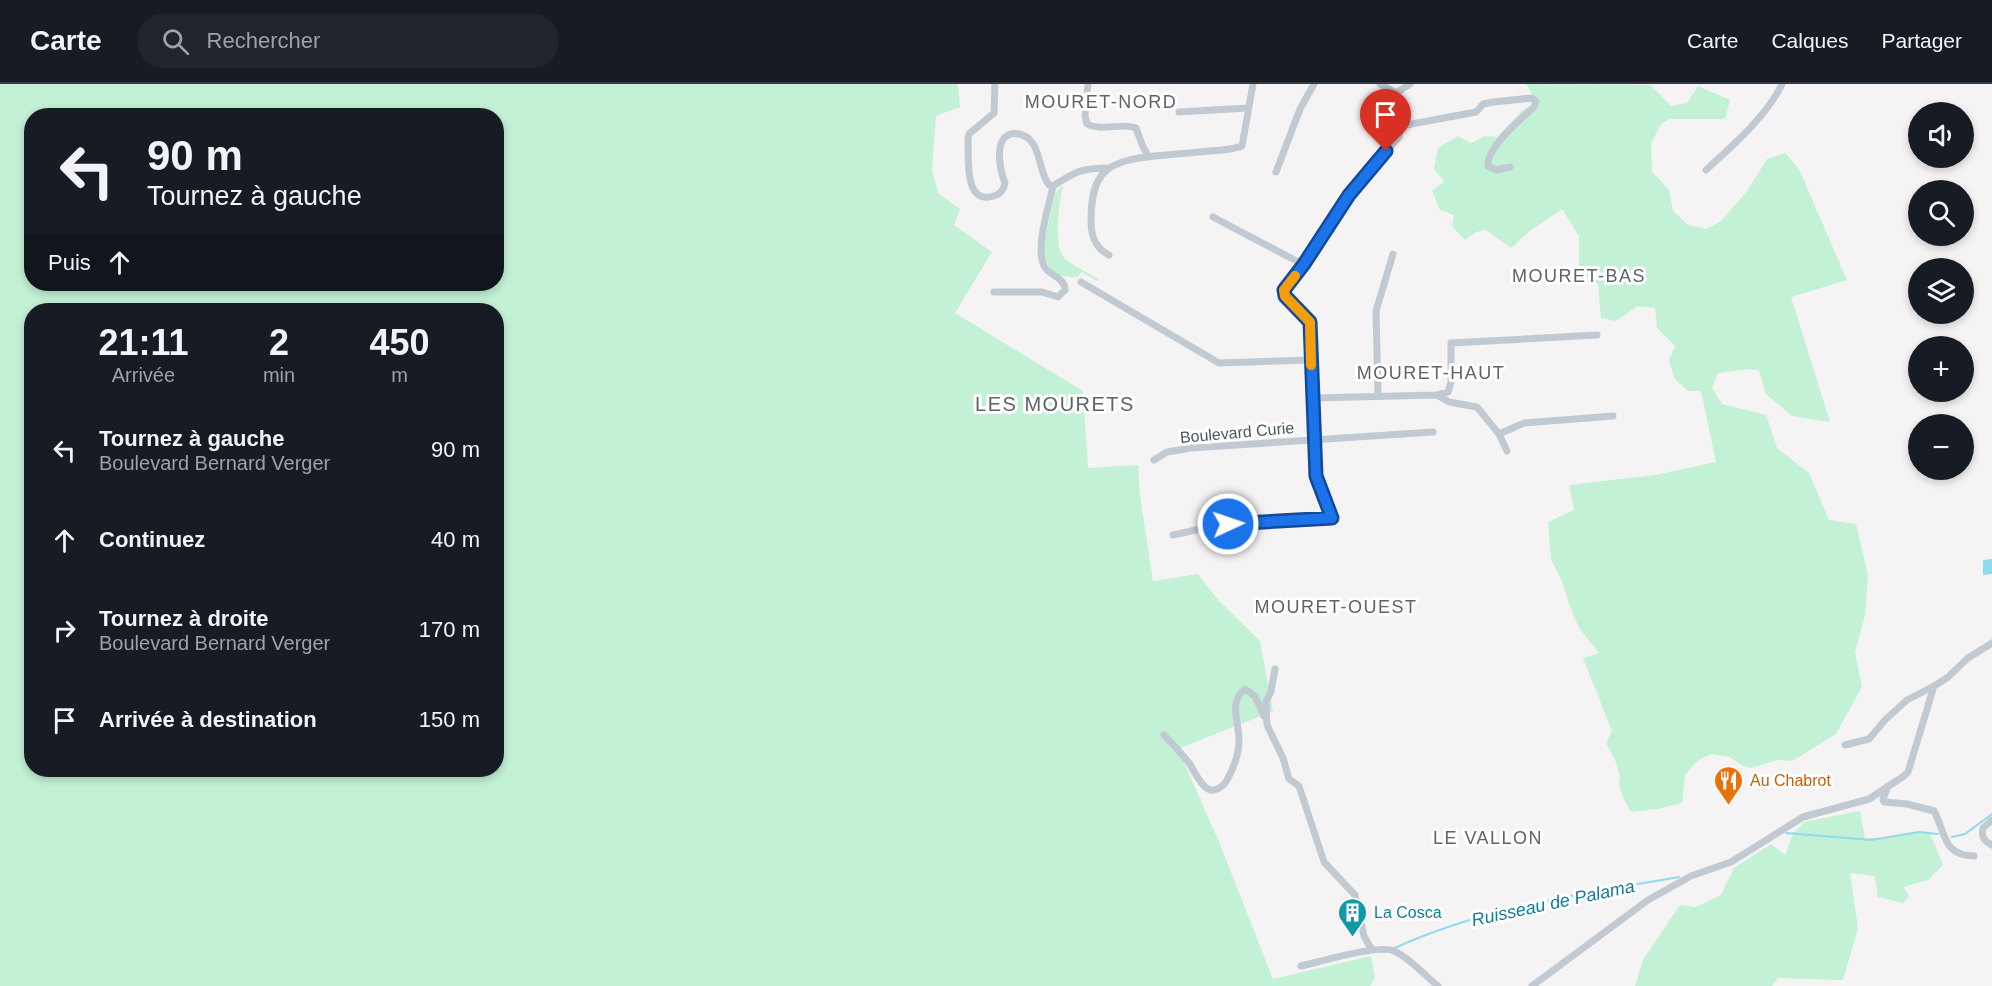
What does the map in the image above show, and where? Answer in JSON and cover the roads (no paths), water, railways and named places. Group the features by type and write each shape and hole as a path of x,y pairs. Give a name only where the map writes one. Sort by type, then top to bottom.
{"street":[{"path":"995,84 994,113 969,135 968,139 969,181 973,189 986,198 1002,192 1005,183 999,167 1000,146 1006,137 1012,134 1024,136 1032,142 1046,181 1053,186"},
{"path":"1088,84 1085,117 1087,124 1098,128 1129,126 1136,128 1149,157"},
{"path":"1109,255 1102,252 1095,244 1091,227 1091,201 1099,179 1108,168 1134,158 1238,148 1244,141 1253,84"},
{"path":"1276,172 1299,109 1314,84"},
{"path":"1380,84 1395,93"},
{"path":"1173,536 1228,524 1332,518 1316,476 1310,322 1285,296 1284,290 1304,264 1349,195 1399,137 1401,126 1392,105 1392,99 1395,93 1410,84"},
{"path":"1706,170 1738,141 1777,95 1782,84"},
{"path":"1401,126 1476,112 1483,104 1492,102 1532,98 1536,101 1534,107 1493,148 1488,159 1488,166 1495,170 1509,167"},
{"path":"1179,112 1248,108"},
{"path":"994,292 1042,292 1058,297 1065,290 1065,284 1047,270 1041,255 1053,186 1078,171 1108,168"},
{"path":"1213,217 1304,264"},
{"path":"1378,396 1376,311 1393,254"},
{"path":"1081,282 1219,363 1311,360"},
{"path":"1313,398 1448,392 1451,382 1451,343 1596,335"},
{"path":"1437,394 1449,402 1477,407 1499,434 1507,451"},
{"path":"1499,434 1524,423 1613,417"},
{"name":"Boulevard Curie","path":"1154,460 1167,452 1191,448 1433,432"},
{"path":"1845,745 1869,739 1907,700 1947,678 1968,658 1992,643"},
{"path":"1267,725 1266,702 1271,691 1275,669"},
{"path":"1532,986 1648,900 1691,876 1731,862 1803,817 1869,799 1904,776 1908,772 1934,686"},
{"path":"1164,735 1206,788 1220,789 1226,782 1239,742 1236,699 1245,688 1255,696 1283,758 1289,779 1299,786 1324,862 1355,895 1364,936 1372,950"},
{"path":"1888,786 1884,802 1930,809 1936,814 1948,846 1957,853 1974,856"},
{"path":"1992,820 1983,828 1982,834 1983,839 1992,845"},
{"path":"1301,966 1372,950 1390,950 1438,986"}],"water":[{"path":"1992,559 1992,574 1983,575 1983,560"}],"waterway":[{"name":"Ruisseau de Palama","path":"1952,837 1965,834 1992,814"},
{"name":"Ruisseau de Palama","path":"1786,833 1871,840 1919,832 1938,834"},
{"name":"Ruisseau de Palama","path":"1395,948 1463,922 1499,912 1570,896 1679,877"}],"place":[{"name":"Au Chabrot","path":"1729,806"},
{"name":"La Cosca","path":"1353,938"}],"district":[{"name":"MOURET-NORD","path":"1101,102"},
{"name":"MOURET-BAS","path":"1579,276"},
{"name":"MOURET-HAUT","path":"1431,373"},
{"name":"LES MOURETS","path":"1055,404"},
{"name":"MOURET-OUEST","path":"1336,607"},
{"name":"LE VALLON","path":"1488,838"}]}
